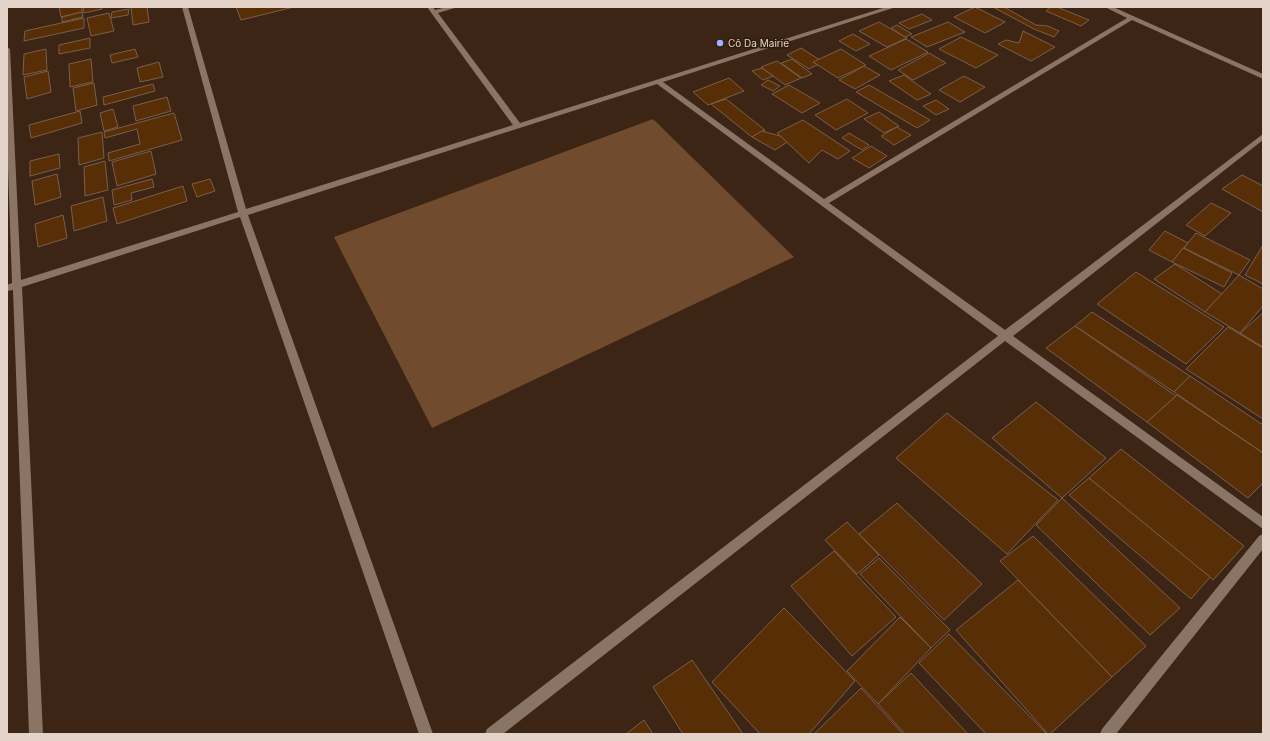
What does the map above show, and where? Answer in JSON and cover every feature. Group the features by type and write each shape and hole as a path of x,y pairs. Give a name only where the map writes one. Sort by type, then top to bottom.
{"street":[{"path":"184,7 243,213 426,734"},
{"path":"454,7 432,10 518,126"},
{"path":"12,287 893,7"},
{"path":"1108,7 1263,77"},
{"path":"823,203 1132,18"},
{"path":"7,49 12,287 36,734"},
{"path":"658,82 1263,524"},
{"path":"492,734 1263,136"},
{"path":"1107,734 1263,540"}],"shaded area":[{"path":"653,119 794,257 432,428 334,237"}],"building":[{"path":"59,7 82,7 82,12 61,17"},
{"path":"83,7 101,7 102,9 84,13"},
{"path":"131,7 147,7 149,22 133,25"},
{"path":"236,7 294,7 241,20"},
{"path":"975,7 1005,22 985,33 954,17"},
{"path":"993,7 1004,7 1036,25 1048,26 1059,31 1054,37 1034,29"},
{"path":"1051,7 1057,7 1089,20 1081,26 1046,11"},
{"path":"129,9 128,15 111,18 112,12"},
{"path":"82,12 83,17 62,22 62,17"},
{"path":"109,13 114,31 91,36 87,18"},
{"path":"922,14 932,20 909,29 899,23"},
{"path":"84,18 84,28 24,41 25,31"},
{"path":"879,22 907,38 887,47 859,31"},
{"path":"948,22 965,32 927,47 911,37"},
{"path":"897,25 912,34 905,37 891,28"},
{"path":"1023,31 1055,47 1031,61 998,44 1006,40 1019,43"},
{"path":"853,34 870,44 856,51 839,41"},
{"path":"961,37 998,55 976,68 939,49"},
{"path":"90,38 90,48 59,54 59,45"},
{"path":"906,39 928,52 891,70 869,56"},
{"path":"801,48 823,62 809,69 787,55"},
{"path":"46,49 47,70 23,75 24,54"},
{"path":"135,49 138,57 112,63 110,55"},
{"path":"841,49 866,65 838,78 813,62"},
{"path":"929,53 946,63 913,80 898,70"},
{"path":"91,59 93,82 70,87 69,64"},
{"path":"792,59 812,74 802,78 781,63"},
{"path":"777,61 801,78 785,85 761,67"},
{"path":"159,62 163,77 140,82 137,68"},
{"path":"864,66 880,75 855,89 839,80"},
{"path":"762,68 773,76 763,80 752,71"},
{"path":"48,71 51,92 27,99 24,77"},
{"path":"904,75 931,94 917,100 889,81"},
{"path":"964,76 985,87 960,102 939,90"},
{"path":"729,78 744,91 708,105 693,92"},
{"path":"768,80 780,86 773,91 761,85"},
{"path":"94,83 97,105 76,111 73,88"},
{"path":"153,84 155,91 104,105 103,97"},
{"path":"789,85 820,103 802,113 772,94"},
{"path":"869,85 930,120 917,128 856,92"},
{"path":"167,97 171,111 136,121 133,106"},
{"path":"726,99 765,130 752,137 711,104"},
{"path":"847,99 868,113 836,130 815,115"},
{"path":"936,100 949,109 936,115 923,106"},
{"path":"113,109 118,127 104,131 100,113"},
{"path":"80,111 82,123 31,138 29,125"},
{"path":"879,112 899,126 884,133 864,119"},
{"path":"174,113 182,140 109,161 108,153 140,144 137,129 105,138 104,132"},
{"path":"803,120 850,151 838,159 822,150 809,163 777,133"},
{"path":"897,127 911,135 894,145 881,136"},
{"path":"762,131 780,136 787,142 775,150 752,137"},
{"path":"102,132 104,158 79,165 78,138"},
{"path":"849,133 869,145 862,150 842,138"},
{"path":"871,146 887,156 869,168 852,158"},
{"path":"151,151 156,174 117,186 112,162"},
{"path":"59,154 60,168 30,176 30,161"},
{"path":"105,161 108,190 85,196 84,167"},
{"path":"57,174 61,197 35,205 32,181"},
{"path":"1242,175 1263,186 1263,212 1222,189"},
{"path":"152,179 154,187 131,193 132,200 114,205 112,190"},
{"path":"210,179 215,191 197,197 192,184"},
{"path":"183,186 187,201 117,224 113,208"},
{"path":"103,197 107,221 74,231 71,206"},
{"path":"1211,203 1231,213 1205,236 1186,225"},
{"path":"63,215 67,238 38,247 35,224"},
{"path":"1165,231 1188,243 1172,262 1149,250"},
{"path":"1196,233 1250,260 1239,275 1184,248"},
{"path":"1263,245 1263,284 1245,275"},
{"path":"1183,248 1232,273 1224,287 1172,262"},
{"path":"1175,264 1222,294 1205,312 1154,279"},
{"path":"1136,272 1224,327 1186,364 1097,304"},
{"path":"1239,275 1263,289 1263,306 1240,333 1205,312"},
{"path":"1092,312 1190,376 1174,392 1075,326"},
{"path":"1263,313 1263,347 1240,333"},
{"path":"1075,326 1176,396 1147,422 1046,348"},
{"path":"1228,327 1263,348 1263,419 1186,369"},
{"path":"1190,376 1263,425 1263,453 1174,392"},
{"path":"1177,395 1263,453 1263,483 1248,498 1147,422"},
{"path":"1036,402 1106,458 1062,498 992,438"},
{"path":"947,413 1058,500 1007,554 896,458"},
{"path":"1121,449 1244,546 1213,580 1089,478"},
{"path":"1089,478 1210,577 1191,599 1069,495"},
{"path":"1062,498 1180,608 1150,635 1036,525"},
{"path":"897,503 982,584 944,620 859,534"},
{"path":"847,522 879,555 857,574 825,540"},
{"path":"1033,536 1146,646 1112,677 1000,561"},
{"path":"834,551 896,617 852,656 791,586"},
{"path":"879,558 950,630 931,648 860,574"},
{"path":"1018,580 1112,677 1050,734 1048,734 956,630"},
{"path":"784,608 855,681 809,734 760,734 712,682"},
{"path":"900,617 931,648 878,704 847,671"},
{"path":"949,634 1047,734 986,734 919,663"},
{"path":"692,660 743,734 683,734 653,687"},
{"path":"911,673 968,734 905,734 878,704"},
{"path":"861,688 903,734 814,734"},
{"path":"644,720 653,734 626,734"}],"place":[{"name":"Cô Da Mairie","path":"720,43"}]}
